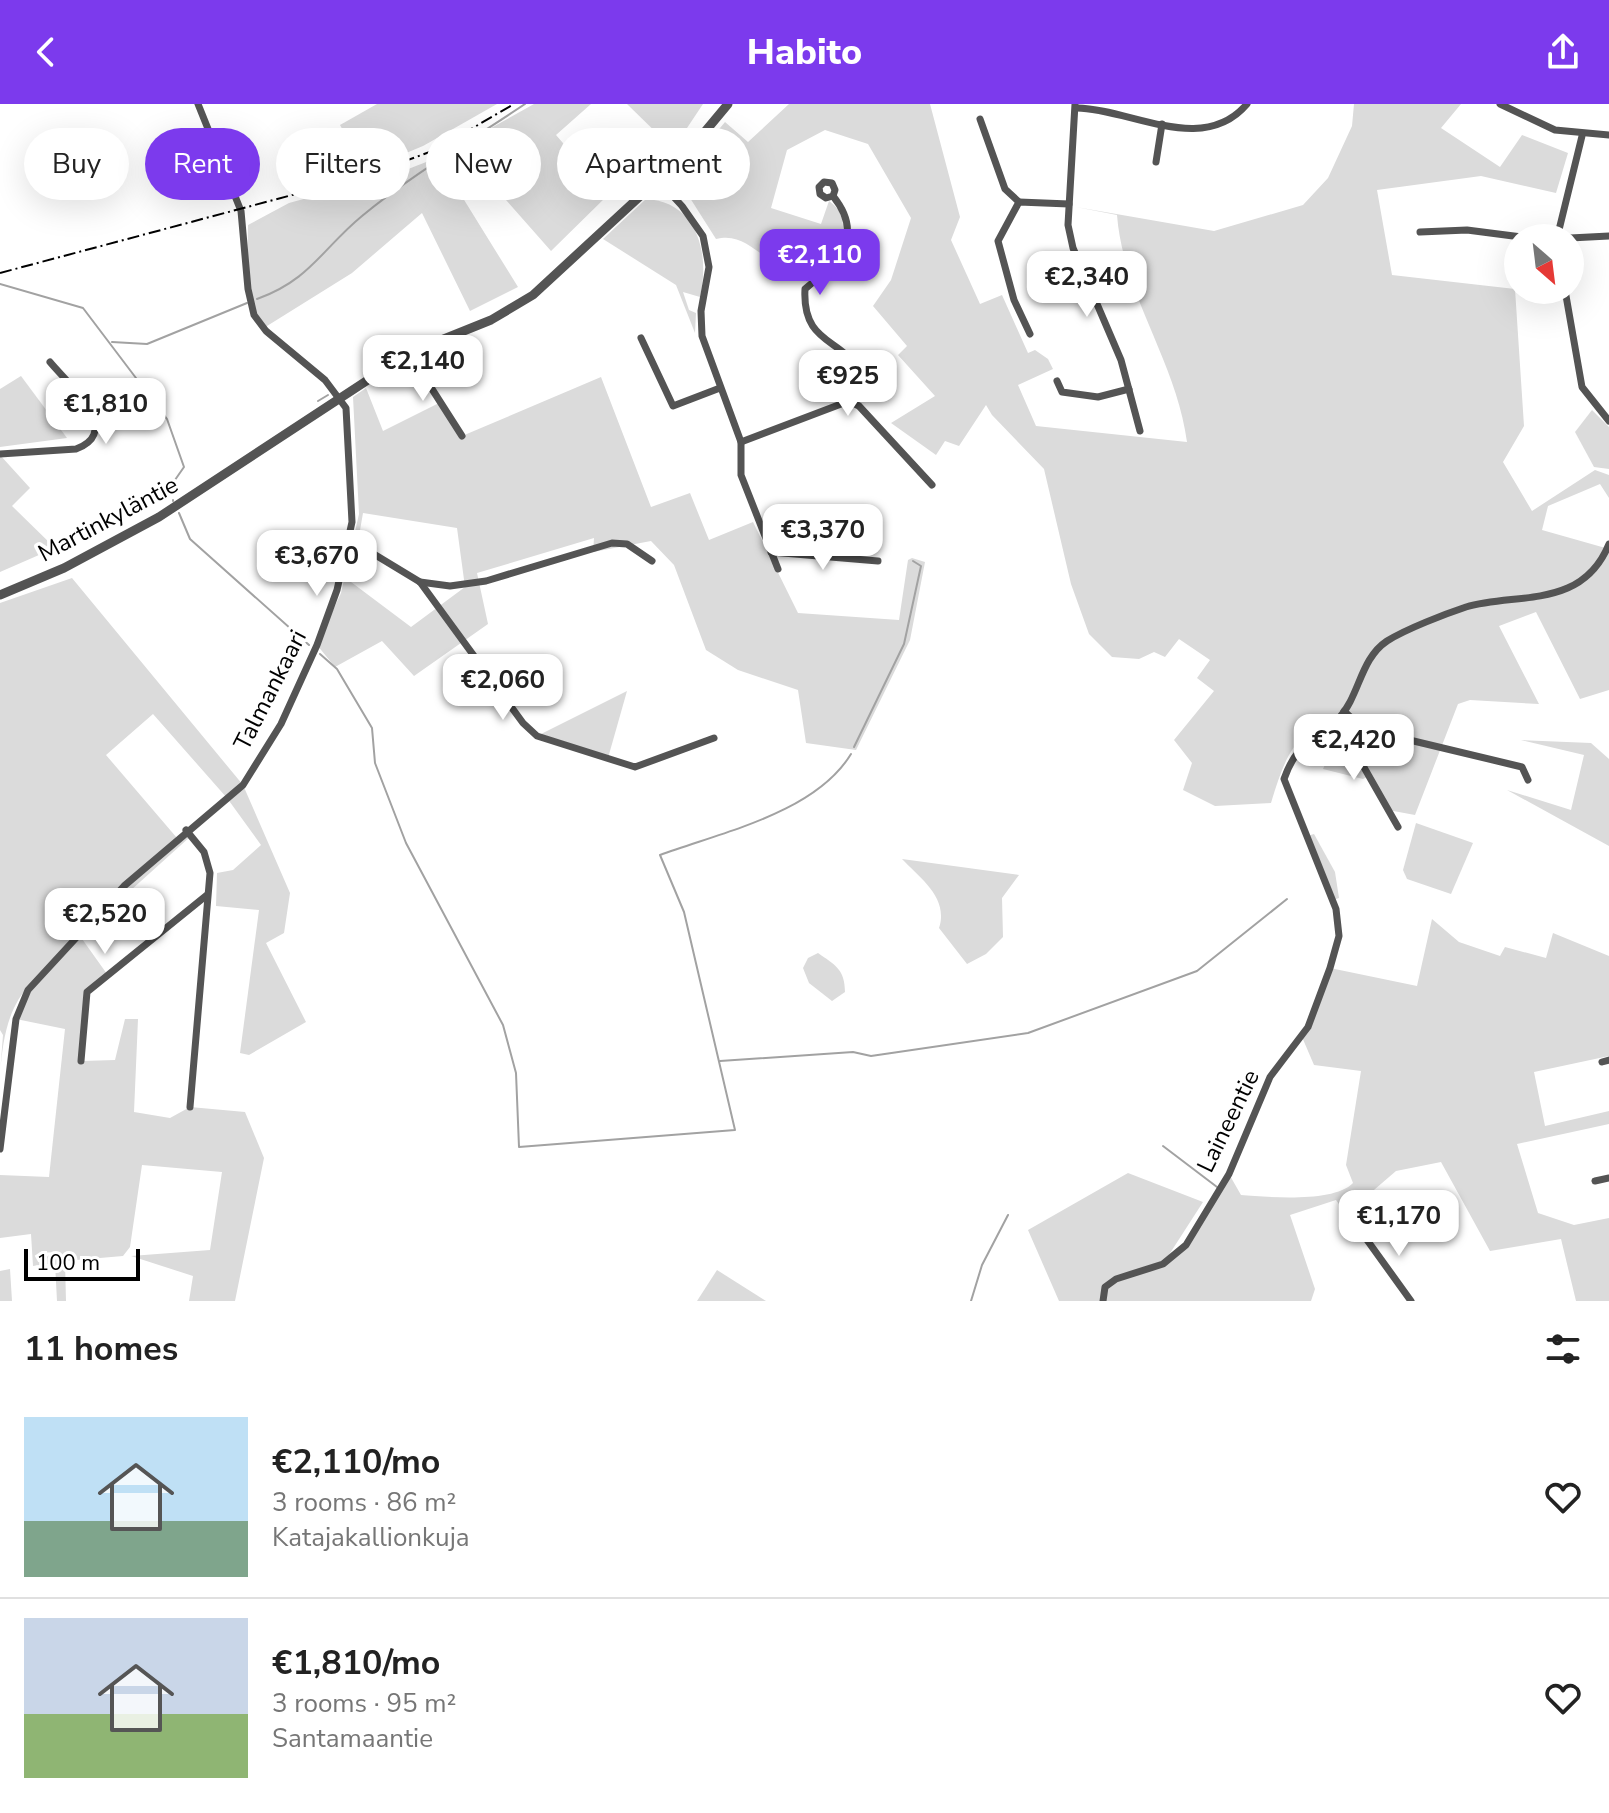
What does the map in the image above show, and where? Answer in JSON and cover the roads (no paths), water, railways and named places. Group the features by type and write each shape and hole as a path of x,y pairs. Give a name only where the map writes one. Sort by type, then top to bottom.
{"street":[{"path":"199,104 241,211 248,289 254,315 266,331 340,396"},
{"name":"Martinkyläntie","path":"711,128 728,104"},
{"path":"1140,431 1121,360 1073,248 1069,204 1076,106 1181,128 1211,127 1230,120 1247,104"},
{"path":"1500,104 1555,130 1582,136 1609,135"},
{"path":"980,119 1005,189 1019,202 1069,204"},
{"path":"1156,162 1162,124"},
{"path":"1560,224 1582,136"},
{"path":"741,442 849,401 856,384 856,368 815,330 805,300 805,289 832,267 847,236 845,214 833,196"},
{"name":"Martinkyläntie","path":"0,595 64,568 159,517 409,353 491,320 533,295 636,200"},
{"path":"676,200 703,236 709,267 700,324 741,442 741,475 778,569"},
{"path":"1019,202 998,241 1014,300 1030,334"},
{"path":"1420,232 1467,230 1504,235"},
{"path":"1584,237 1609,236"},
{"path":"1567,304 1582,387 1609,421"},
{"path":"641,338 673,406 720,388"},
{"path":"409,353 462,436"},
{"path":"0,454 76,449 86,445 96,434 96,420 50,362"},
{"path":"1057,381 1062,392 1098,397 1129,389"},
{"name":"Talmankaari","path":"0,1149 16,1019 28,990 124,886 186,830 243,785 281,724 317,645 337,590 352,522 352,466 347,414 340,396"},
{"path":"849,401 859,406 932,485"},
{"path":"349,539 420,582 523,723 537,736 635,767 714,738"},
{"path":"420,582 450,586 486,581 612,543 627,544 652,561"},
{"name":"Laineentie","path":"1103,1301 1105,1287 1116,1279 1163,1264 1186,1245 1234,1163 1270,1077 1308,1027 1337,945 1336,909 1284,779 1291,757 1337,720 1372,654 1384,643 1464,608 1549,596 1587,574 1609,544"},
{"path":"771,552 878,561"},
{"path":"1344,711 1357,723 1376,732 1522,767 1528,780"},
{"path":"1337,720 1398,827"},
{"path":"186,830 204,852 210,873 190,1107"},
{"path":"81,1061 87,992 207,895"},
{"path":"1595,1181 1609,1178"},
{"path":"1362,1233 1411,1301"}],"waterway":[{"path":"257,299 303,273 348,228 401,186 525,104"},
{"path":"0,284 83,308 167,419 184,467 168,490"},
{"path":"112,342 147,344 247,303"},
{"path":"318,401 328,395"},
{"path":"179,513 190,539 309,645"},
{"path":"854,747 904,644 921,566 913,561"},
{"path":"320,654 337,669 372,728 375,763 406,843 503,1025 516,1073 519,1147 735,1130 684,912 660,855 791,806 835,774 851,754"},
{"path":"720,1061 853,1052 871,1056 1028,1033 1197,971 1287,899"},
{"path":"1163,1146 1217,1187"},
{"path":"971,1301 982,1265 1008,1215"}],"railway":[{"path":"0,273 367,175 435,150 514,104"}]}
